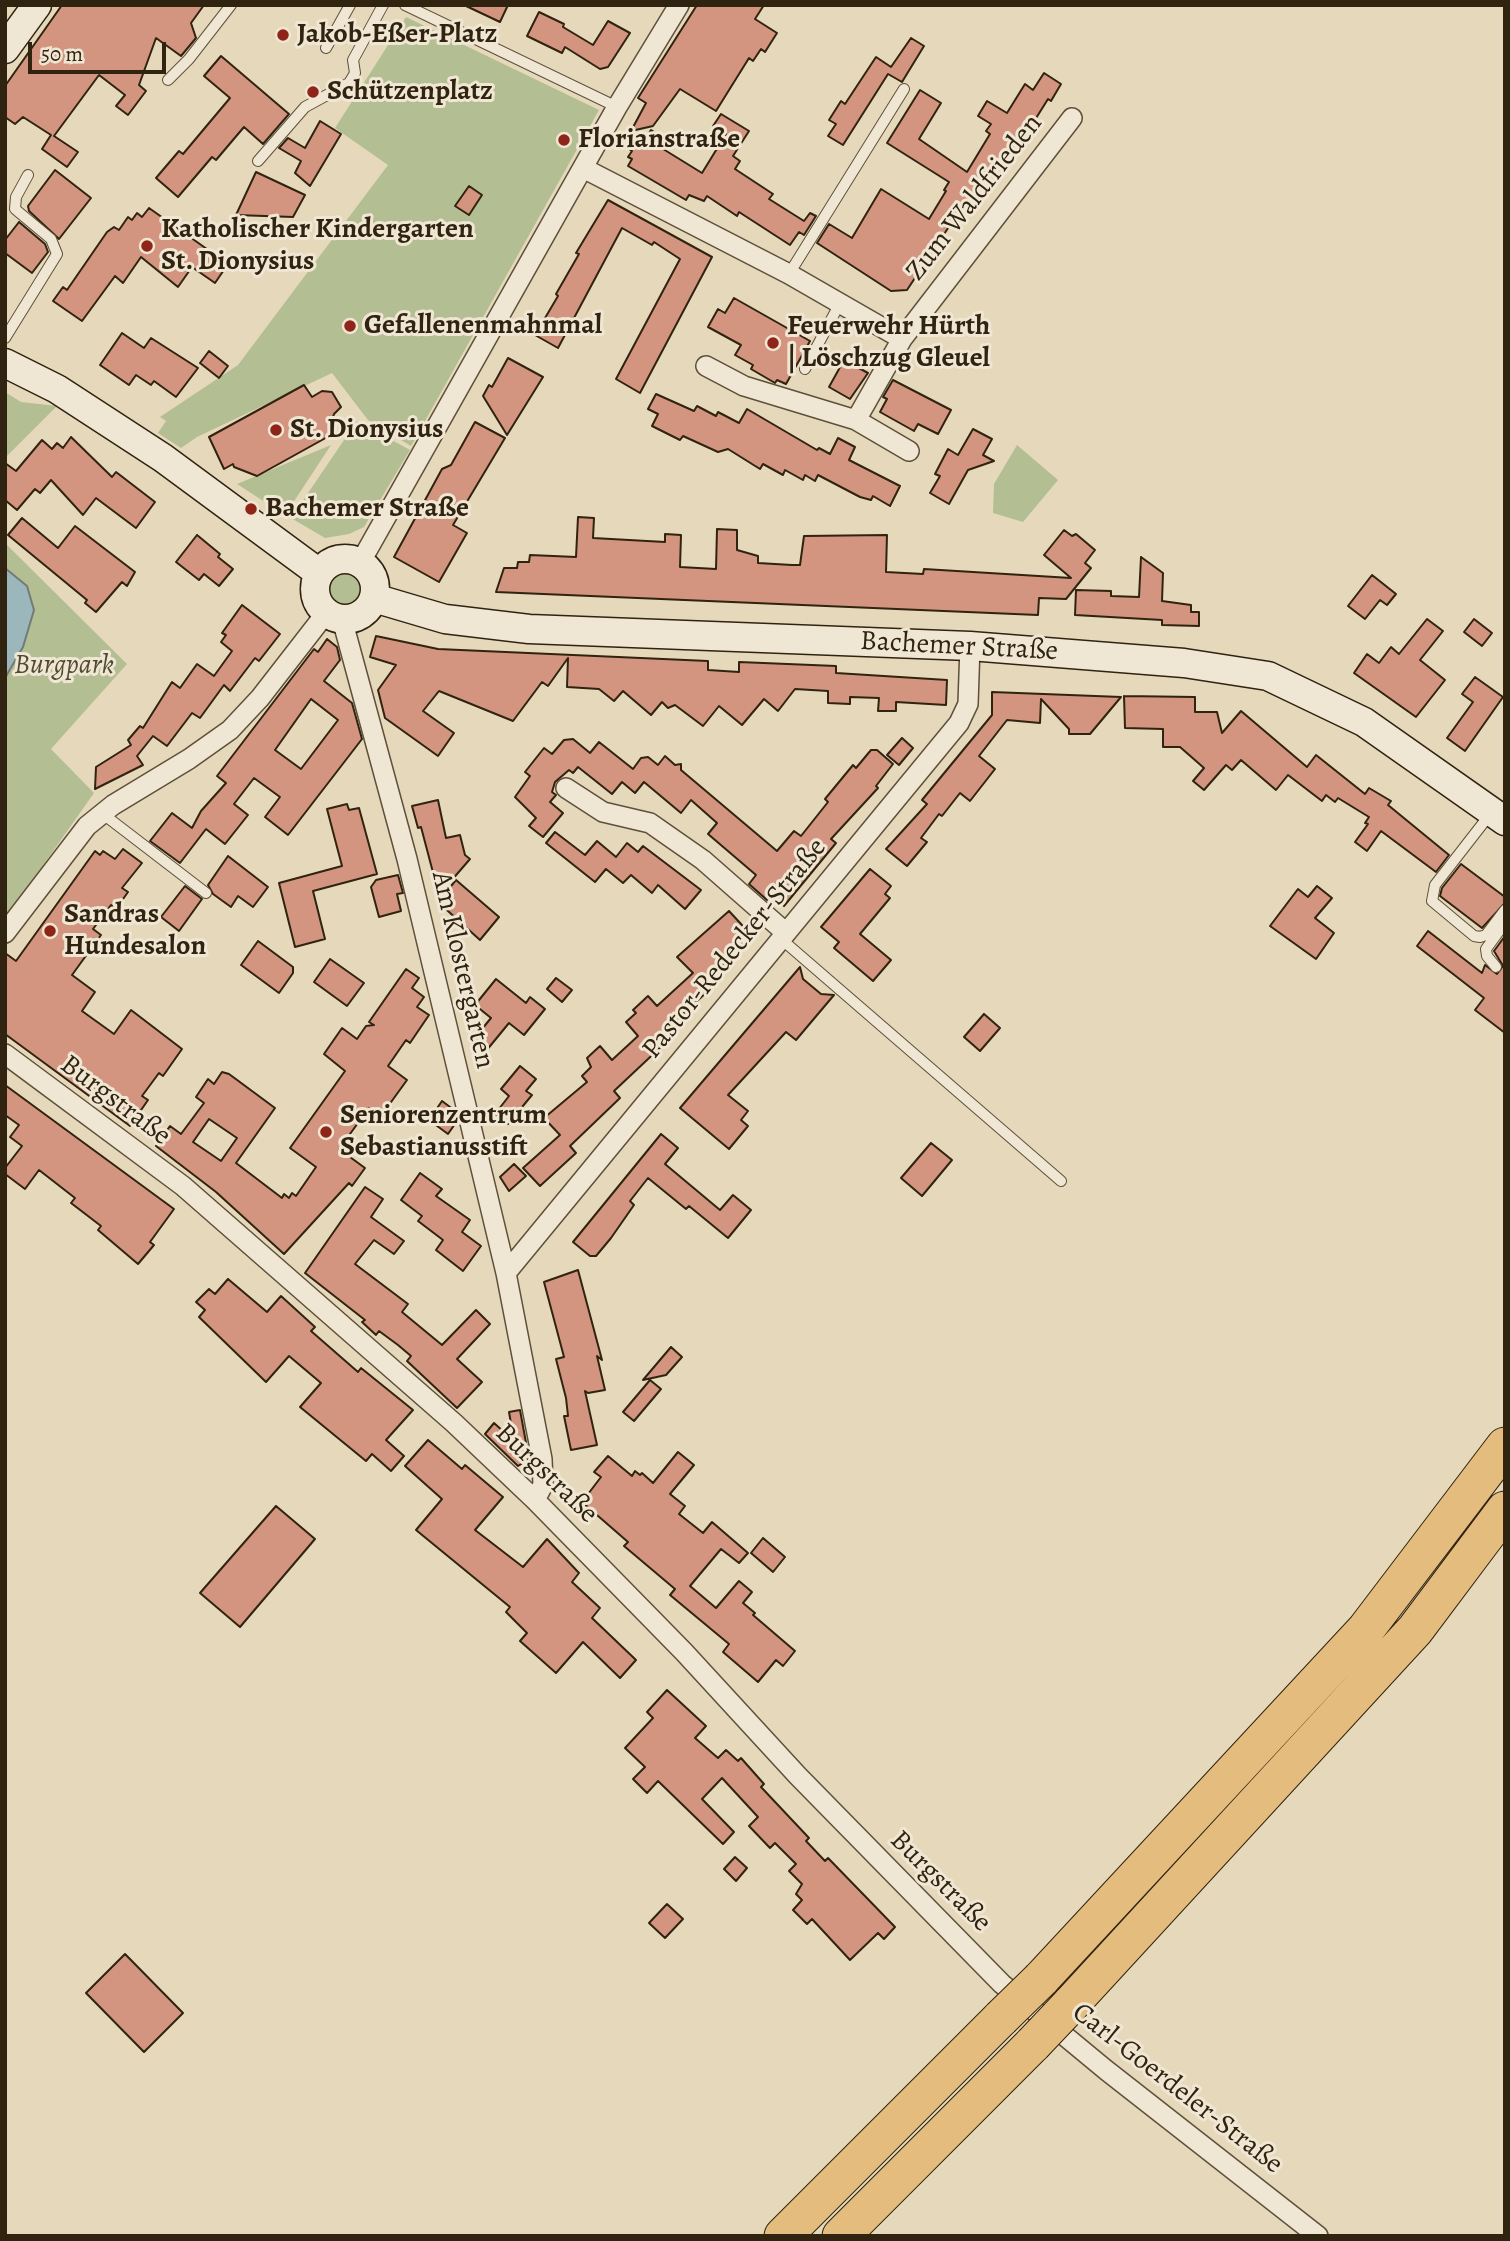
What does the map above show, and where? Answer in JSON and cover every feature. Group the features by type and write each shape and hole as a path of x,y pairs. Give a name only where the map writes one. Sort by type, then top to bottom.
{"highway":[{"path":"783,2236 1002,2001 1041,1979 1366,1629 1505,1446"},
{"path":"841,2236 1070,2005 1415,1630 1505,1510"}],"street":[{"path":"5,49 37,5"},
{"path":"360,563 617,107 679,5"},
{"name":"Zum Waldfrieden","path":"856,420 902,339 1072,118"},
{"path":"583,168 789,274 902,339"},
{"path":"5,363 57,389 163,458 319,573"},
{"path":"706,366 744,386 856,420 909,451"},
{"path":"5,933 54,866 87,827 230,730 334,616 364,612 374,598 374,580 360,563 350,559 335,560 319,573 315,595 334,616"},
{"name":"Bachemer Straße","path":"374,598 446,619 529,629 970,646 1184,663 1268,676 1364,722 1498,816"},
{"name":"Am Klostergarten","path":"334,616 407,859 506,1273 542,1459 543,1485 536,1500"},
{"name":"Pastor-Redecker-Straße","path":"506,1273 965,714 970,646"},
{"path":"566,788 603,812 650,823 703,860 783,935"},
{"name":"Burgstraße","path":"5,1054 198,1199 454,1423 536,1500 684,1652 899,1882 1002,2001"},
{"name":"Carl-Goerdeler-Straße","path":"1002,2001 1106,2070 1318,2236"}],"lane":[{"path":"168,80 189,59 231,5"},
{"path":"326,48 350,5"},
{"path":"258,161 305,107 349,83 355,73 353,60 383,5"},
{"path":"405,5 617,107"},
{"path":"789,274 904,89"},
{"path":"5,338 57,254 51,239 15,209 16,197 28,174"},
{"path":"805,369 840,303"},
{"path":"103,814 206,893"},
{"path":"1498,816 1436,885 1432,901 1474,936 1486,934 1505,910"},
{"path":"1496,967 1486,956 1486,949 1505,923"},
{"path":"783,935 1061,1181"}],"green space":[{"path":"406,17 599,110 411,446 368,420 332,373 197,437 181,448 158,433 166,421 160,417 238,365 388,165 335,128"},
{"path":"5,392 21,402 57,406 5,458"},
{"path":"357,421 410,450 364,527 349,534 325,538 291,518"},
{"path":"331,445 285,515 237,484"},
{"path":"1017,445 1058,480 1023,522 993,513 994,484"},
{"name":"Burgpark","path":"5,543 127,664 51,749 94,793 5,919 5,678 12,668 27,586 5,568"},
{"path":"345,570 358,575 363,588 358,601 345,606 332,601 327,588 332,575"}],"water":[{"path":"5,568 27,586 34,610 23,647 5,678"}],"building":[{"path":"62,5 204,5 191,23 196,38 181,56 156,38 139,85 146,91 128,115 116,106 125,95 99,75 54,136 78,152 67,167 42,149 51,135 23,117 15,124 5,117 5,86"},
{"path":"464,5 508,5 500,22"},
{"path":"697,5 764,5 755,19 777,33 765,52 761,49 753,61 749,58 716,111 680,89 653,126 631,131 646,103 638,98"},
{"path":"539,12 564,24 563,27 593,45 608,21 630,33 608,67 600,69 565,47 562,53 527,36"},
{"path":"911,38 924,46 902,82 888,74 843,145 828,136 836,124 829,120 841,101 845,104 876,57 891,67"},
{"path":"221,56 289,114 263,144 244,127 216,160 212,157 178,197 156,178 179,151 183,154 230,98 204,76"},
{"path":"1044,73 1061,84 1051,101 1048,99 1033,123 1029,121 1004,160 983,182 967,206 964,204 907,290 891,291 817,243 829,224 852,238 881,189 929,219 949,182 887,143 920,90 941,103 919,139 967,172 990,134 986,131 991,124 978,116 987,101 1007,113 1025,84 1033,90"},
{"path":"721,114 749,131 733,156 740,161 735,169 773,194 769,199 804,221 810,213 816,216 804,235 799,232 790,245 739,212 737,216 707,196 704,201 689,195 686,200 628,166 632,159 628,157 632,151 629,149 639,134 646,138 651,130 659,135 655,144 702,173 726,134 713,126"},
{"path":"320,121 341,134 310,186 295,173 301,161 279,148 288,138 305,148"},
{"path":"55,170 91,198 59,239 29,211 28,206"},
{"path":"256,172 305,195 293,217 236,215"},
{"path":"469,186 482,195 469,215 455,206"},
{"path":"608,200 712,257 640,393 616,379 680,259 654,242 652,245 622,228 558,348 535,335 579,254 576,253"},
{"name":"Katholischer Kindergarten St. Dionysius","path":"149,208 228,264 215,283 192,267 178,287 141,257 123,283 115,276 82,321 53,301 63,287 67,290 107,232 114,227 119,230 128,217 132,220 137,213 142,217"},
{"path":"19,222 45,244 48,252 32,273 5,253 5,240"},
{"name":"Feuerwehr Hürth | Löschzug Gleuel","path":"734,298 810,341 786,384 777,380 775,383 751,369 753,365 735,355 741,345 708,327 718,309 725,313"},
{"path":"122,333 144,348 151,338 198,368 176,397 154,381 151,385 136,375 129,385 100,365"},
{"path":"209,351 228,366 219,378 200,363"},
{"path":"508,358 543,377 507,435 483,396 489,385 492,387"},
{"path":"844,360 868,373 850,399 829,387"},
{"path":"893,380 951,410 938,434 918,424 914,431 880,412 887,399 883,397"},
{"name":"St. Dionysius","path":"304,385 312,397 322,391 332,392 341,407 334,414 329,431 331,435 257,476 234,467 233,464 224,469 209,437"},
{"path":"656,394 694,411 697,406 716,416 718,412 739,423 747,409 817,450 819,448 830,454 838,438 855,447 849,460 900,486 890,506 873,496 871,500 860,497 818,475 815,481 805,475 803,480 785,470 783,475 763,464 760,469 728,449 718,452 683,436 680,440 652,426 658,414 648,409"},
{"path":"475,422 505,438 453,525 467,533 439,582 394,557 442,469 451,465"},
{"path":"973,429 992,439 983,455 994,461 968,470 949,504 930,493 940,476 935,474 948,449 958,455"},
{"path":"71,437 112,477 116,472 155,502 136,528 96,498 83,515 51,480 40,493 35,489 17,510 5,500 5,463 16,471 42,440 52,449 57,443 63,448"},
{"path":"578,517 594,518 593,538 665,542 665,534 681,535 680,567 716,569 717,529 737,530 737,550 758,556 758,563 792,565 800,565 804,536 887,535 886,572 923,574 924,569 1071,578 1044,555 1064,530 1072,536 1076,534 1095,550 1085,563 1091,568 1066,599 1039,598 1038,615 496,592 504,568 517,568 518,562 529,562 530,555 576,557"},
{"path":"22,518 58,548 75,526 135,572 127,586 122,582 96,612 85,603 87,600 8,535"},
{"path":"197,535 233,569 219,586 204,574 199,580 176,562"},
{"path":"1141,557 1163,573 1162,601 1191,605 1191,612 1199,612 1199,626 1162,625 1162,620 1075,615 1076,590 1111,591 1111,596 1139,597"},
{"path":"1372,575 1396,594 1387,605 1380,600 1365,619 1348,606"},
{"path":"242,605 280,634 259,661 255,658 230,691 224,685 200,718 192,713 167,746 153,736 137,756 143,765 95,789 96,767 131,745 128,740 140,726 143,728 172,682 180,688 197,664 214,676 232,651 221,642 226,635 222,633"},
{"path":"1427,619 1443,631 1420,660 1445,680 1416,717 1354,673 1367,654 1379,663 1391,647 1399,654"},
{"path":"1474,619 1492,633 1482,646 1464,632"},
{"path":"376,636 438,649 708,661 708,670 739,672 739,662 836,666 836,673 947,680 946,705 896,702 896,711 878,711 879,698 850,697 850,704 828,703 828,691 795,689 778,711 764,699 742,725 719,706 703,726 675,705 668,708 662,702 651,715 623,691 614,701 599,689 567,687 568,658 548,686 542,682 513,721 439,691 423,711 454,733 438,756 385,718 378,690 396,665 370,657"},
{"path":"327,639 337,647 340,660 324,681 352,703 362,739 288,835 265,817 280,797 254,778 234,804 248,815 225,844 206,829 180,863 150,841 172,813 192,828 201,811 226,783 217,776 314,649 318,652","holes":["311,699 338,720 301,769 275,750"]},
{"path":"1475,677 1503,697 1465,751 1447,738 1473,702 1462,694"},
{"path":"992,692 1121,697 1090,734 1069,734 1069,729 1041,699 1040,723 1007,720 979,756 995,769 970,801 960,793 942,816 939,814 921,838 927,842 907,866 886,849 927,804 922,800 992,715"},
{"path":"1124,696 1195,697 1195,712 1217,712 1222,733 1241,711 1307,767 1316,755 1365,794 1369,788 1391,801 1388,805 1449,855 1436,872 1381,831 1367,851 1355,842 1368,824 1365,823 1369,817 1338,798 1335,802 1326,795 1322,801 1288,775 1276,790 1241,760 1232,770 1226,765 1204,790 1193,781 1204,768 1180,747 1163,747 1163,729 1125,728"},
{"path":"902,738 913,748 899,765 887,755"},
{"path":"573,739 590,753 599,742 633,769 641,758 648,757 658,765 665,756 675,765 681,764 681,770 777,851 794,831 801,836 828,802 825,799 853,765 856,768 871,750 877,750 893,764 876,786 878,788 831,839 836,843 784,906 771,895 767,900 749,884 756,875 708,834 717,823 691,800 681,813 644,782 635,793 622,782 612,794 578,767 573,773 569,770 555,782 552,792 556,795 550,802 563,813 543,837 529,826 536,818 515,797 530,776 525,772 544,748 552,754 564,740"},
{"path":"438,800 446,838 460,835 465,855 470,859 451,881 439,884 435,880 421,827 418,828 412,806"},
{"path":"347,804 349,810 359,808 377,874 313,891 325,939 295,947 279,883 342,866 327,809"},
{"path":"555,832 585,855 597,841 616,857 627,843 638,852 643,846 701,890 685,909 658,885 652,893 631,875 623,883 606,869 595,882 546,843"},
{"path":"123,849 142,863 122,888 128,892 116,909 111,905 93,929 101,935 72,975 95,992 82,1011 114,1034 131,1010 182,1049 163,1076 159,1073 142,1096 148,1100 130,1126 5,1034 5,953 16,961 95,851 100,855 103,851 115,859"},
{"path":"228,856 268,887 253,907 238,896 231,907 213,894 208,885"},
{"path":"1461,864 1505,897 1505,903 1482,928 1440,896 1442,888"},
{"path":"870,869 891,886 885,894 890,898 860,934 891,960 873,981 834,948 839,942 821,927"},
{"path":"398,875 403,893 397,894 401,911 379,917 371,887 376,880"},
{"path":"456,880 499,917 480,940 438,902"},
{"path":"185,886 202,899 179,931 161,917"},
{"path":"1317,886 1332,898 1315,918 1334,933 1316,959 1270,926 1298,889 1308,897"},
{"path":"729,911 753,937 703,984 709,990 658,1037 664,1044 614,1091 620,1098 570,1146 576,1153 540,1186 523,1168 560,1135 544,1118 587,1082 582,1076 591,1067 587,1058 600,1046 612,1060 638,1036 626,1022 636,1013 633,1010 648,996 657,1006 693,973 677,957"},
{"path":"1428,931 1482,973 1485,965 1497,974 1503,966 1494,951 1505,936 1505,1033 1475,1010 1484,998 1417,946"},
{"path":"258,941 293,967 293,973 279,993 241,965"},
{"path":"330,959 364,983 347,1006 314,982"},
{"path":"800,967 803,979 821,994 834,995 796,1040 786,1032 728,1095 748,1111 741,1120 748,1126 729,1149 680,1108"},
{"path":"406,969 419,978 412,988 424,997 417,1007 429,1015 410,1043 406,1040 388,1066 407,1080 381,1116 369,1108 339,1149 365,1168 352,1186 349,1183 284,1254 216,1192 156,1146 170,1126 181,1134 204,1103 196,1097 208,1079 214,1084 222,1072 229,1074 275,1108 236,1163 282,1198 284,1194 289,1198 292,1193 296,1196 316,1167 290,1148 345,1071 324,1054 342,1028 357,1039 366,1026 374,1025 369,1022","holes":["209,1119 237,1138 221,1161 193,1142"]},
{"path":"556,978 572,990 562,1002 547,989"},
{"path":"496,979 526,1003 530,997 545,1009 524,1035 509,1023 486,1051 473,1040 491,1018 475,1005"},
{"path":"984,1014 1000,1028 980,1051 964,1037"},
{"path":"520,1066 536,1079 526,1091 532,1095 508,1124 495,1114 509,1096 501,1089"},
{"path":"5,1085 174,1209 150,1242 154,1245 138,1264 98,1230 101,1226 71,1203 75,1198 39,1170 25,1189 5,1174 5,1168 22,1146 10,1137 19,1125 5,1115"},
{"path":"442,1101 454,1110 457,1121 448,1134 429,1120"},
{"path":"661,1134 678,1148 665,1164 720,1210 733,1195 751,1210 728,1238 689,1206 686,1209 648,1178 630,1201 634,1205 611,1238 596,1256 590,1256 573,1242"},
{"path":"931,1143 952,1160 922,1196 901,1178"},
{"path":"514,1164 526,1176 509,1191 500,1177"},
{"path":"420,1173 442,1189 436,1196 470,1220 462,1232 481,1246 463,1271 436,1250 443,1240 418,1221 422,1216 401,1200"},
{"path":"365,1187 383,1199 371,1217 404,1241 394,1254 374,1240 355,1264 408,1304 402,1312 442,1345 476,1310 490,1324 457,1359 482,1382 457,1408 407,1361 411,1356 379,1331 376,1335 362,1322 365,1320 305,1273"},
{"path":"578,1270 602,1360 597,1356 605,1390 588,1393 585,1391 597,1445 571,1450 564,1416 568,1416 566,1398 556,1359 564,1357 544,1282"},
{"path":"228,1279 267,1312 281,1296 315,1327 311,1331 358,1372 361,1368 413,1410 386,1440 404,1456 391,1471 372,1454 366,1461 300,1407 321,1383 289,1356 266,1382 199,1317 205,1310 196,1302 209,1289 215,1294"},
{"path":"671,1347 682,1357 666,1375 643,1380"},
{"path":"650,1380 661,1389 634,1421 623,1412"},
{"path":"520,1410 529,1459 518,1466 485,1434 494,1423 514,1441 509,1412"},
{"path":"428,1440 462,1469 465,1465 503,1497 475,1530 523,1567 547,1539 579,1573 572,1582 600,1608 592,1618 636,1660 620,1678 583,1642 556,1673 520,1641 527,1633 506,1612 510,1607 416,1530 442,1499 405,1466"},
{"path":"678,1452 694,1465 670,1494 685,1506 679,1514 703,1533 712,1522 748,1553 739,1563 721,1549 690,1586 716,1608 739,1581 752,1592 743,1603 795,1651 783,1666 776,1660 758,1682 723,1652 729,1644 670,1595 675,1589 624,1546 628,1542 582,1502 601,1477 594,1472 608,1456 632,1476 635,1471 640,1475 642,1473 653,1483"},
{"path":"276,1506 315,1539 240,1627 200,1593"},
{"path":"763,1538 785,1557 773,1572 751,1553"},
{"path":"667,1690 706,1726 695,1738 718,1758 726,1750 738,1761 741,1758 764,1784 761,1787 809,1838 806,1841 825,1861 828,1858 895,1927 884,1939 878,1933 850,1960 812,1919 807,1924 793,1910 802,1900 796,1894 802,1884 789,1871 796,1864 775,1843 770,1848 749,1826 758,1817 722,1778 702,1799 734,1832 723,1844 658,1781 647,1793 633,1779 645,1767 625,1748 653,1718 647,1712"},
{"path":"735,1857 747,1868 736,1881 724,1869"},
{"path":"667,1904 683,1919 665,1938 649,1923"},
{"path":"125,1954 183,2013 144,2052 86,1993"}],"place":[{"name":"Jakob-Eßer-Platz","path":"283,35"},
{"name":"Schützenplatz","path":"313,92"},
{"name":"Florianstraße","path":"564,140"},
{"name":"Katholischer Kindergarten St. Dionysius","path":"147,246"},
{"name":"Gefallenenmahnmal","path":"350,326"},
{"name":"Feuerwehr Hürth | Löschzug Gleuel","path":"773,343"},
{"name":"St. Dionysius","path":"276,430"},
{"name":"Bachemer Straße","path":"251,509"},
{"name":"Sandras Hundesalon","path":"50,931"},
{"name":"Seniorenzentrum Sebastianusstift","path":"326,1132"}]}
